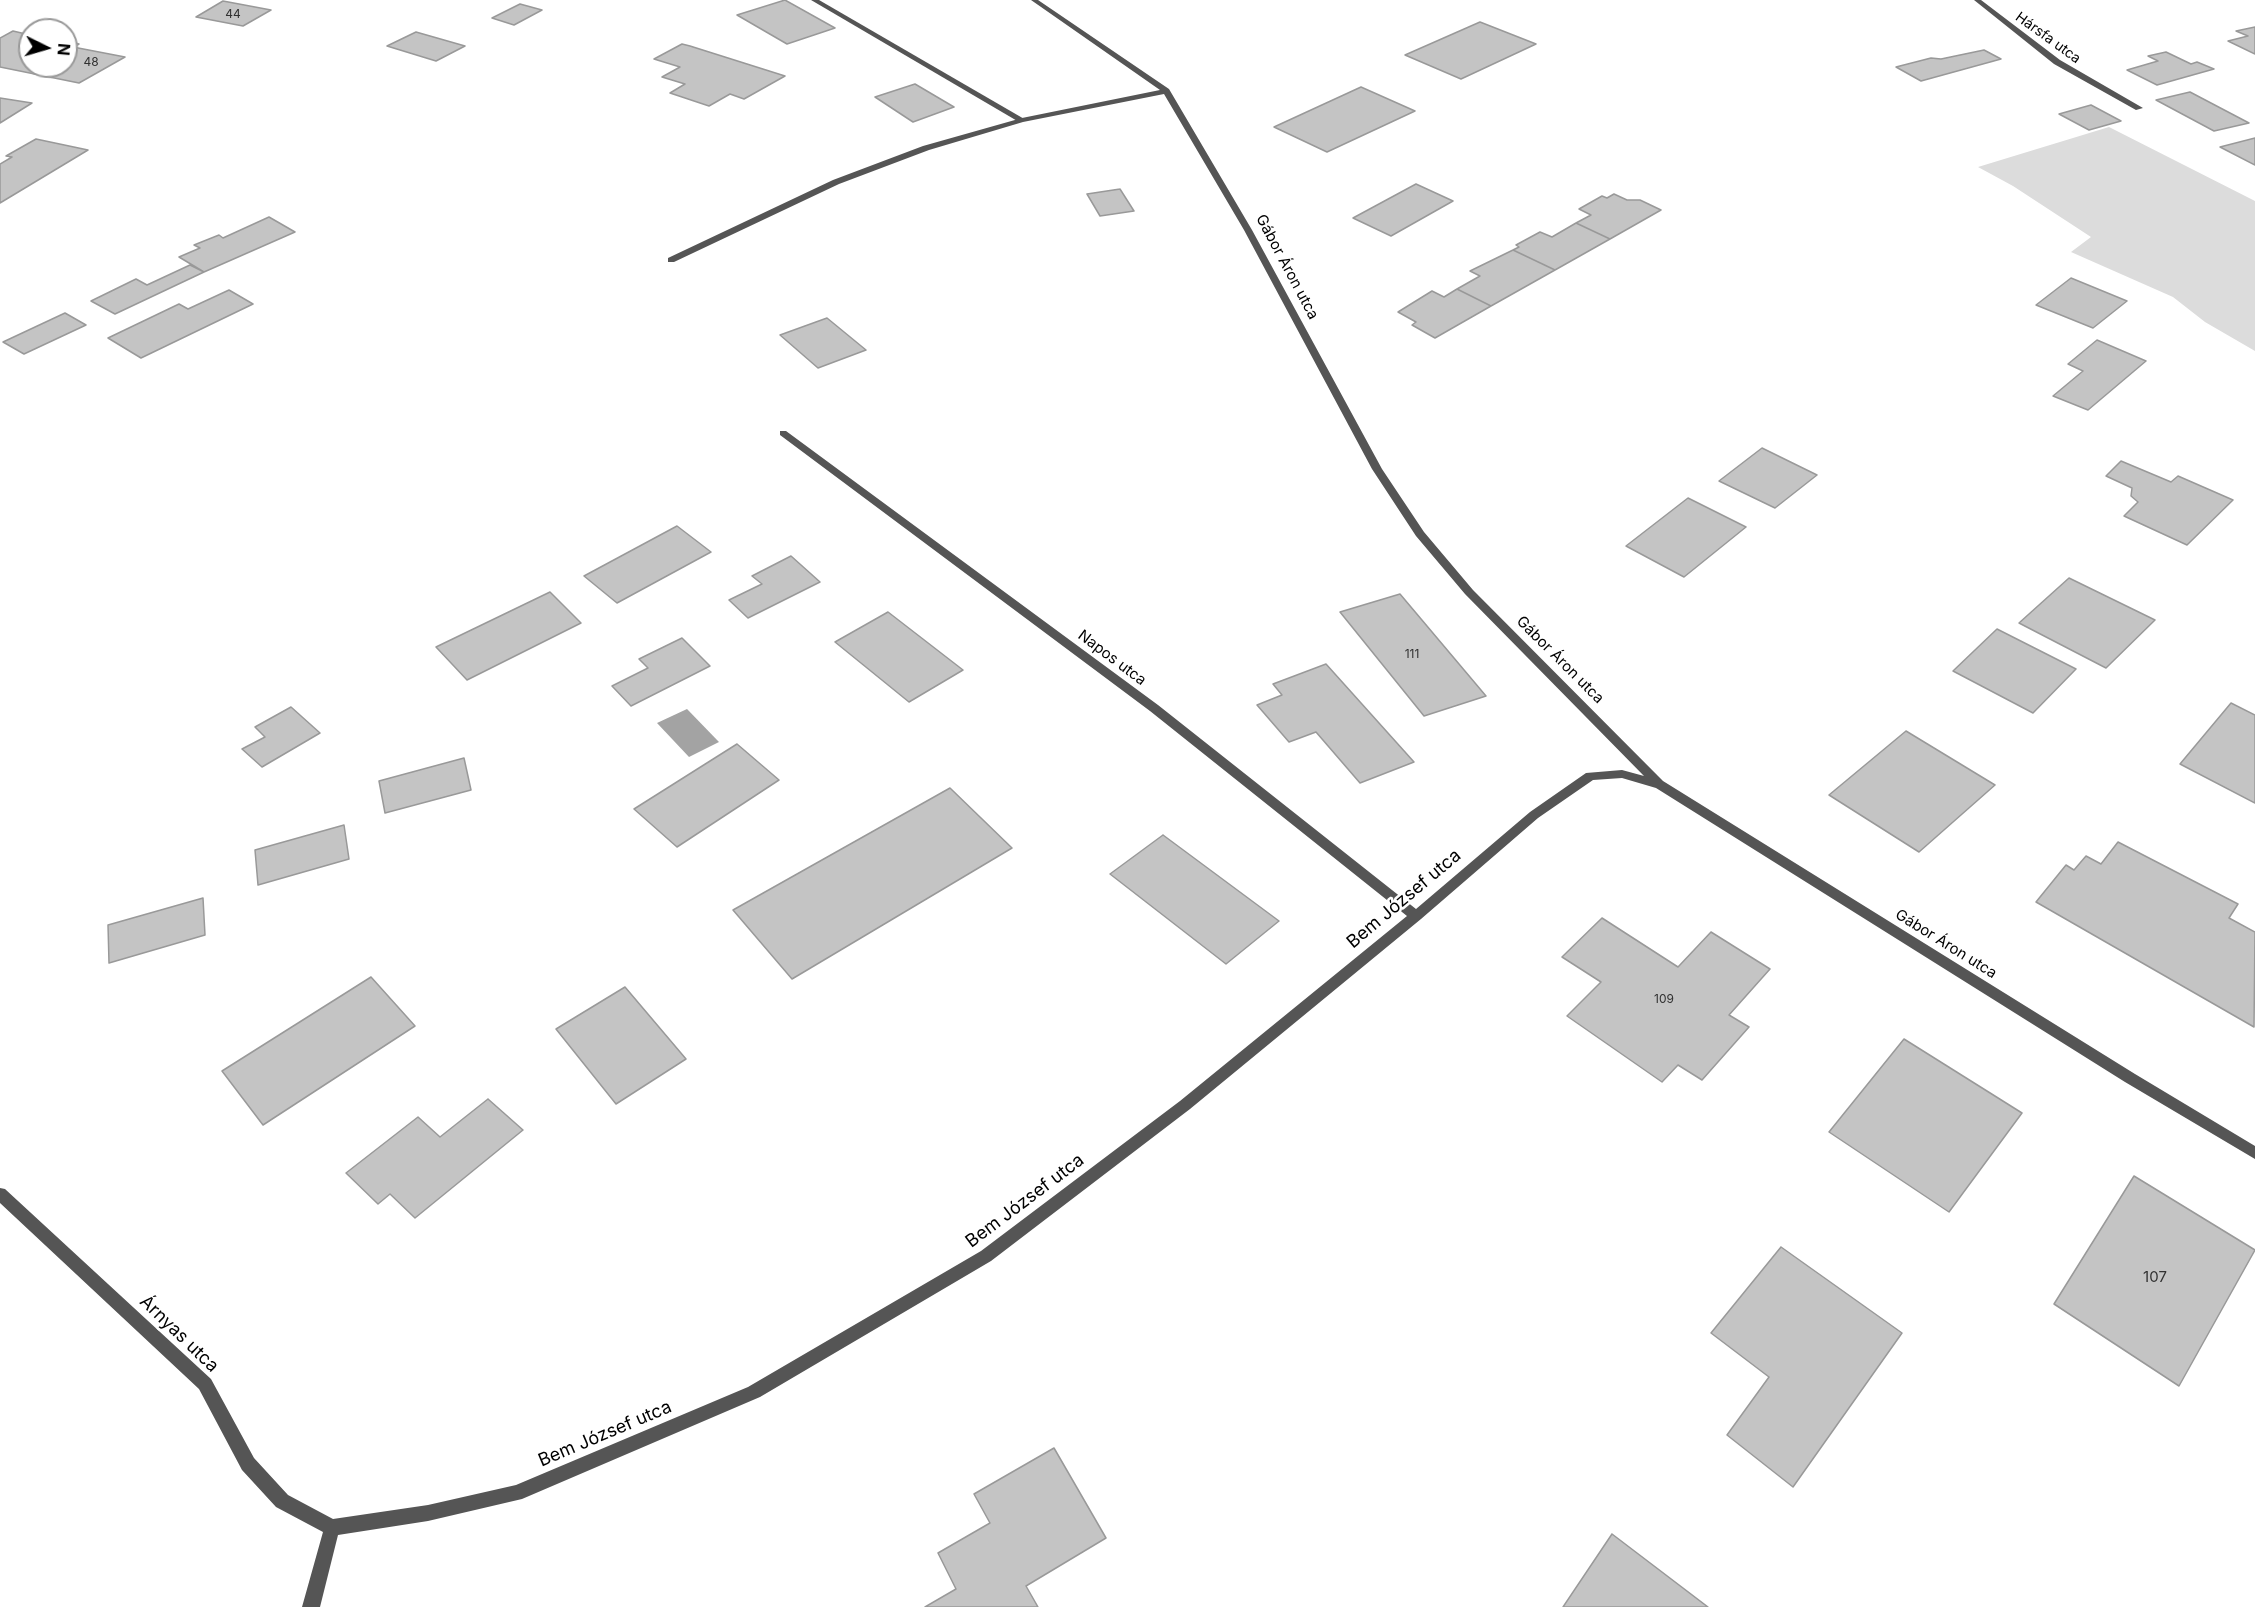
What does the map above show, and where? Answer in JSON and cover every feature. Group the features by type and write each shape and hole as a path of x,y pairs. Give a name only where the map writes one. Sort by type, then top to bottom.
{"street":[{"path":"814,0 1022,120"},
{"name":"Gábor Áron utca","path":"1034,0 1166,91 1248,230 1377,469 1420,534 1469,592 1659,784 2120,1072 2255,1153"},
{"name":"Hársfa utca","path":"1977,0 2057,62 2139,108"},
{"path":"671,260 836,182 926,148 1022,120 1166,91"},
{"name":"Napos utca","path":"783,432 1154,708 1416,916"},
{"name":"Bem József utca","path":"332,1528 428,1513 516,1493 754,1392 986,1256 1185,1105 1416,916 1534,815 1590,776 1622,774 1659,784"},
{"name":"Árnyas utca","path":"0,1194 205,1384 248,1464 282,1501 332,1528"},
{"path":"311,1607 332,1528"}],"shaded area":[{"path":"2109,127 2255,201 2255,351 2205,322 2173,297 2071,252 2091,237 2013,186 1978,167"},
{"path":"687,709 719,742 689,757 657,723"}],"building":[{"path":"785,0 835,28 787,44 737,15"},
{"path":"223,1 271,10 243,26 196,17"},
{"path":"520,4 542,10 514,25 492,18"},
{"path":"1480,22 1536,44 1461,79 1405,55"},
{"path":"2255,27 2255,54 2228,41 2248,36 2236,31"},
{"path":"13,31 18,32 18,71 0,67 0,38"},
{"path":"416,32 465,46 436,61 387,46"},
{"path":"682,44 785,76 744,99 730,94 709,106 670,93 685,84 662,77 680,67 654,59"},
{"path":"78,48 125,57 79,83 54,78 78,78"},
{"path":"1984,50 2001,59 1921,81 1896,67 1931,58 1941,59"},
{"path":"2166,52 2191,64 2197,62 2214,69 2157,85 2127,70 2158,61 2148,56"},
{"path":"915,84 954,107 913,122 875,97"},
{"path":"1361,87 1415,111 1327,152 1274,127"},
{"path":"2190,92 2249,123 2214,131 2156,100"},
{"path":"0,98 32,103 0,123"},
{"path":"2091,105 2121,121 2089,130 2059,114"},
{"path":"2255,138 2255,165 2220,147"},
{"path":"36,139 88,150 0,203 0,164 12,157 6,156"},
{"path":"1416,184 1453,201 1391,236 1353,218"},
{"path":"1120,189 1134,211 1100,216 1087,194"},
{"path":"1614,194 1627,200 1640,200 1661,210 1610,239 1576,223 1591,215 1579,209 1602,196 1607,198"},
{"path":"269,217 295,232 204,272 179,257 200,248 194,245 219,235 223,238"},
{"path":"1576,223 1610,239 1555,270 1513,250 1519,247 1516,245 1540,232 1552,237"},
{"path":"1513,250 1555,270 1491,306 1457,289 1480,276 1470,271"},
{"path":"190,265 204,272 115,314 91,301 136,279 147,285"},
{"path":"2071,278 2127,301 2093,328 2036,305"},
{"path":"1457,289 1491,306 1435,338 1412,325 1416,322 1398,312 1432,291 1444,297"},
{"path":"229,290 253,304 141,358 108,338 179,304 188,309"},
{"path":"65,313 86,325 24,354 3,342"},
{"path":"827,318 866,350 818,368 780,335"},
{"path":"2097,340 2146,361 2088,410 2053,396 2083,371 2068,364"},
{"path":"1762,448 1817,475 1775,508 1719,481"},
{"path":"2121,461 2171,482 2178,476 2233,500 2187,545 2124,516 2138,502 2131,496 2132,488 2106,476"},
{"path":"1688,498 1746,527 1684,577 1626,546"},
{"path":"677,526 711,552 617,603 584,576"},
{"path":"791,556 820,582 748,618 729,600 762,584 752,576"},
{"path":"2069,578 2155,620 2106,668 2019,623"},
{"path":"550,592 581,623 467,680 436,647"},
{"path":"1400,594 1486,696 1424,716 1340,612"},
{"path":"888,612 963,670 909,702 835,642"},
{"path":"1997,629 2076,669 2033,713 1953,671"},
{"path":"682,638 710,666 631,706 612,686 648,668 639,659"},
{"path":"1326,664 1414,762 1360,783 1316,732 1289,742 1257,705 1282,695 1273,684"},
{"path":"2231,703 2255,715 2255,803 2180,764"},
{"path":"291,707 320,733 262,767 242,749 265,737 255,727"},
{"path":"1906,731 1995,785 1919,852 1829,795"},
{"path":"737,744 779,780 677,847 634,809"},
{"path":"464,758 471,790 385,813 379,781"},
{"path":"950,788 1012,848 792,979 733,910"},
{"path":"344,825 349,859 258,885 255,850"},
{"path":"1163,835 1279,921 1226,964 1110,874"},
{"path":"2118,842 2238,904 2229,918 2255,932 2254,1027 2036,902 2066,865 2074,870 2086,856 2101,864"},
{"path":"203,898 205,935 109,963 108,925"},
{"path":"1602,918 1678,967 1711,932 1770,969 1729,1015 1749,1027 1702,1080 1678,1065 1662,1082 1567,1016 1601,982 1562,957"},
{"path":"371,977 415,1026 263,1125 222,1071"},
{"path":"625,987 686,1059 616,1104 556,1029"},
{"path":"1904,1039 2022,1113 1949,1212 1829,1132"},
{"path":"488,1099 523,1130 415,1218 390,1194 378,1204 346,1173 418,1117 440,1137"},
{"path":"2134,1176 2255,1250 2179,1386 2054,1304"},
{"path":"1781,1247 1902,1333 1793,1487 1727,1435 1769,1377 1711,1333"},
{"path":"1054,1448 1106,1538 1026,1586 1038,1607 925,1607 956,1589 938,1553 990,1523 974,1494"},
{"path":"1612,1534 1708,1607 1563,1607"}]}
